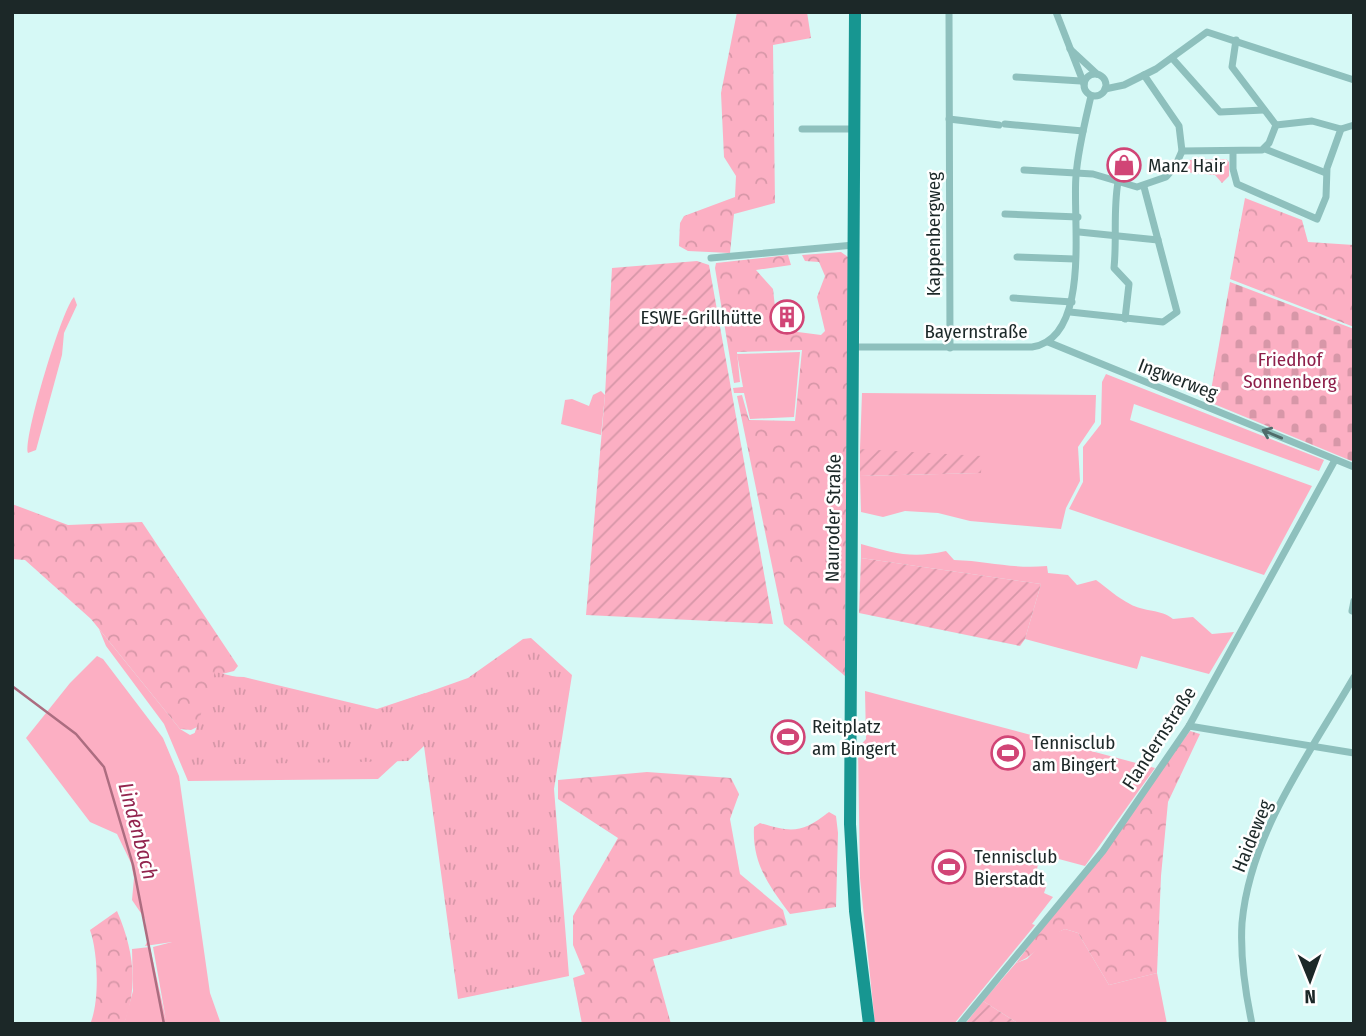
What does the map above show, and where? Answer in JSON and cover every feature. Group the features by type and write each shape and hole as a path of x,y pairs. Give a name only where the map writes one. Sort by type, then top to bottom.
{"main road":[{"name":"Nauroder Straße","path":"855,12 850,824 855,911 869,1024"}],"street":[{"name":"Kappenbergweg","path":"949,12 950,348"},
{"path":"1056,12 1069,48 1082,82 1091,96 1101,95 1105,89 1105,80 1069,48"},
{"path":"1105,89 1144,75 1207,32 1354,80"},
{"path":"1236,40 1232,67 1276,125"},
{"path":"1172,58 1220,112 1264,110"},
{"path":"1016,77 1082,82 1097,74"},
{"path":"1024,170 1101,176 1144,187 1160,182 1172,172 1182,151 1179,126 1144,75"},
{"name":"Bayernstraße","path":"855,347 1032,347 1048,342 1070,312 1072,302 1079,232 1076,173 1091,96"},
{"path":"949,119 1083,131"},
{"path":"1276,125 1312,121 1341,129 1354,125"},
{"path":"1265,149 1276,125"},
{"path":"802,130 855,129"},
{"path":"1233,151 1233,169 1237,184 1317,219 1326,197 1326,173 1341,129"},
{"path":"1182,151 1265,149 1326,173"},
{"path":"1118,182 1115,204 1118,235 1114,268 1129,284 1125,319"},
{"path":"1070,312 1163,322 1177,312 1144,187"},
{"path":"1005,214 1077,217"},
{"path":"1079,232 1158,240"},
{"path":"711,258 855,245"},
{"path":"1017,257 1075,259"},
{"name":"Bayernstraße","path":"1013,298 1072,302"},
{"name":"Ingwerweg","path":"1048,342 1335,460"},
{"path":"1335,460 1354,467"},
{"name":"Flandernstraße","path":"960,1024 1102,851 1189,726 1335,460"},
{"path":"1352,611 1354,601"},
{"name":"Haideweg","path":"1252,1024 1242,959 1242,922 1250,880 1269,826 1354,677"},
{"path":"1189,726 1354,753"}],"green space":[{"path":"737,12 807,12 811,38 773,45 775,203 734,214 730,253 688,251 679,246 680,223 684,216 735,197 736,176 724,157 721,93"},
{"path":"1226,159 1229,162 1229,176 1222,183 1215,175 1185,172 1187,160"},
{"path":"1245,198 1302,220 1308,242 1354,245 1354,327 1230,279"},
{"path":"841,252 848,257 845,676 784,624 737,396 742,395 749,420 795,421 802,350 737,352 740,382 734,383 715,268 716,263 788,255 791,265 756,270 773,289 777,325 798,332 821,335 825,331 817,297 825,276 819,262 805,261 802,255"},
{"path":"697,261 709,265 773,624 586,615 605,395 612,268"},
{"name":"Friedhof Sonnenberg","path":"1230,282 1354,329 1354,462 1209,402"},
{"path":"74,297 77,305 64,333 62,355 36,450 28,453 31,424 45,374 61,324"},
{"path":"800,352 794,417 750,419 744,393 734,393 733,388 743,387 737,354"},
{"path":"1106,374 1324,460 1319,471 1134,404 1130,420 1312,486 1264,575 1069,509 1083,482 1083,447 1101,424 1102,382"},
{"path":"601,391 605,395 601,435 561,424 565,400 572,399 589,406 593,395"},
{"path":"862,393 1096,395 1095,422 1078,447 1080,481 1066,508 1061,529 970,521 938,513 905,511 883,517 861,512 860,476 980,473 860,449"},
{"path":"860,449 982,456 981,473 860,476"},
{"path":"12,504 68,525 142,522 238,666 234,671 218,675 234,709 191,730 180,729 91,619 25,560 12,559"},
{"path":"861,544 912,555 946,551 954,560 1047,566 1048,573 1068,575 1077,585 1096,580 1135,607 1173,619 1193,617 1212,634 1234,632 1209,674 1141,656 1137,669 1025,639 1041,584 861,558"},
{"path":"861,558 1041,584 1025,639 1020,646 859,613"},
{"path":"99,629 180,729 190,735 197,732 218,676 244,677 377,709 425,693 436,715 429,732 378,779 188,781 164,724 106,646"},
{"path":"531,638 572,675 554,789 569,976 458,999 424,746 408,761 184,765 215,672 378,710 468,678 523,639"},
{"path":"97,656 103,659 163,738 179,776 210,993 221,1024 124,1024 133,991 132,949 150,947 166,1020 153,947 172,942 145,946 148,940 145,919 132,900 134,878 131,863 117,834 90,822 26,738 70,683"},
{"path":"865,691 1155,768 1085,866 1040,854 1034,884 1046,887 1044,893 1053,897 1032,924 1035,925 954,1024 875,1024 860,878 858,748 866,739"},
{"path":"1190,731 1200,734 1168,802 1161,876 1157,973 1109,985 1078,933 1065,929 1016,963"},
{"path":"647,772 731,778 739,794 730,819 740,874 783,910 787,925 653,959 671,1024 582,1024 573,978 585,974 573,945 573,916 618,838 558,799 558,780"},
{"path":"829,812 836,816 838,833 836,907 790,914 763,874 756,852 754,827 760,823 796,829 811,824"},
{"path":"117,911 127,939 132,967 129,1009 124,1024 90,1024 97,977 90,930"},
{"path":"1065,929 1078,933 1109,985 1157,973 1167,1024 1019,1024 983,1001 1016,963 1027,959 1050,935"},
{"path":"983,1001 1019,1024 965,1024"}],"waterway":[{"name":"Lindenbach","path":"12,686 76,734 104,767 133,865 164,1024"}],"place":[{"name":"Manz Hair","path":"1124,165"},
{"name":"ESWE-Grillhütte","path":"787,317"},
{"name":"Reitplatz am Bingert","path":"788,737"},
{"name":"Tennisclub am Bingert","path":"1008,753"},
{"name":"Tennisclub Bierstadt","path":"949,867"}]}
